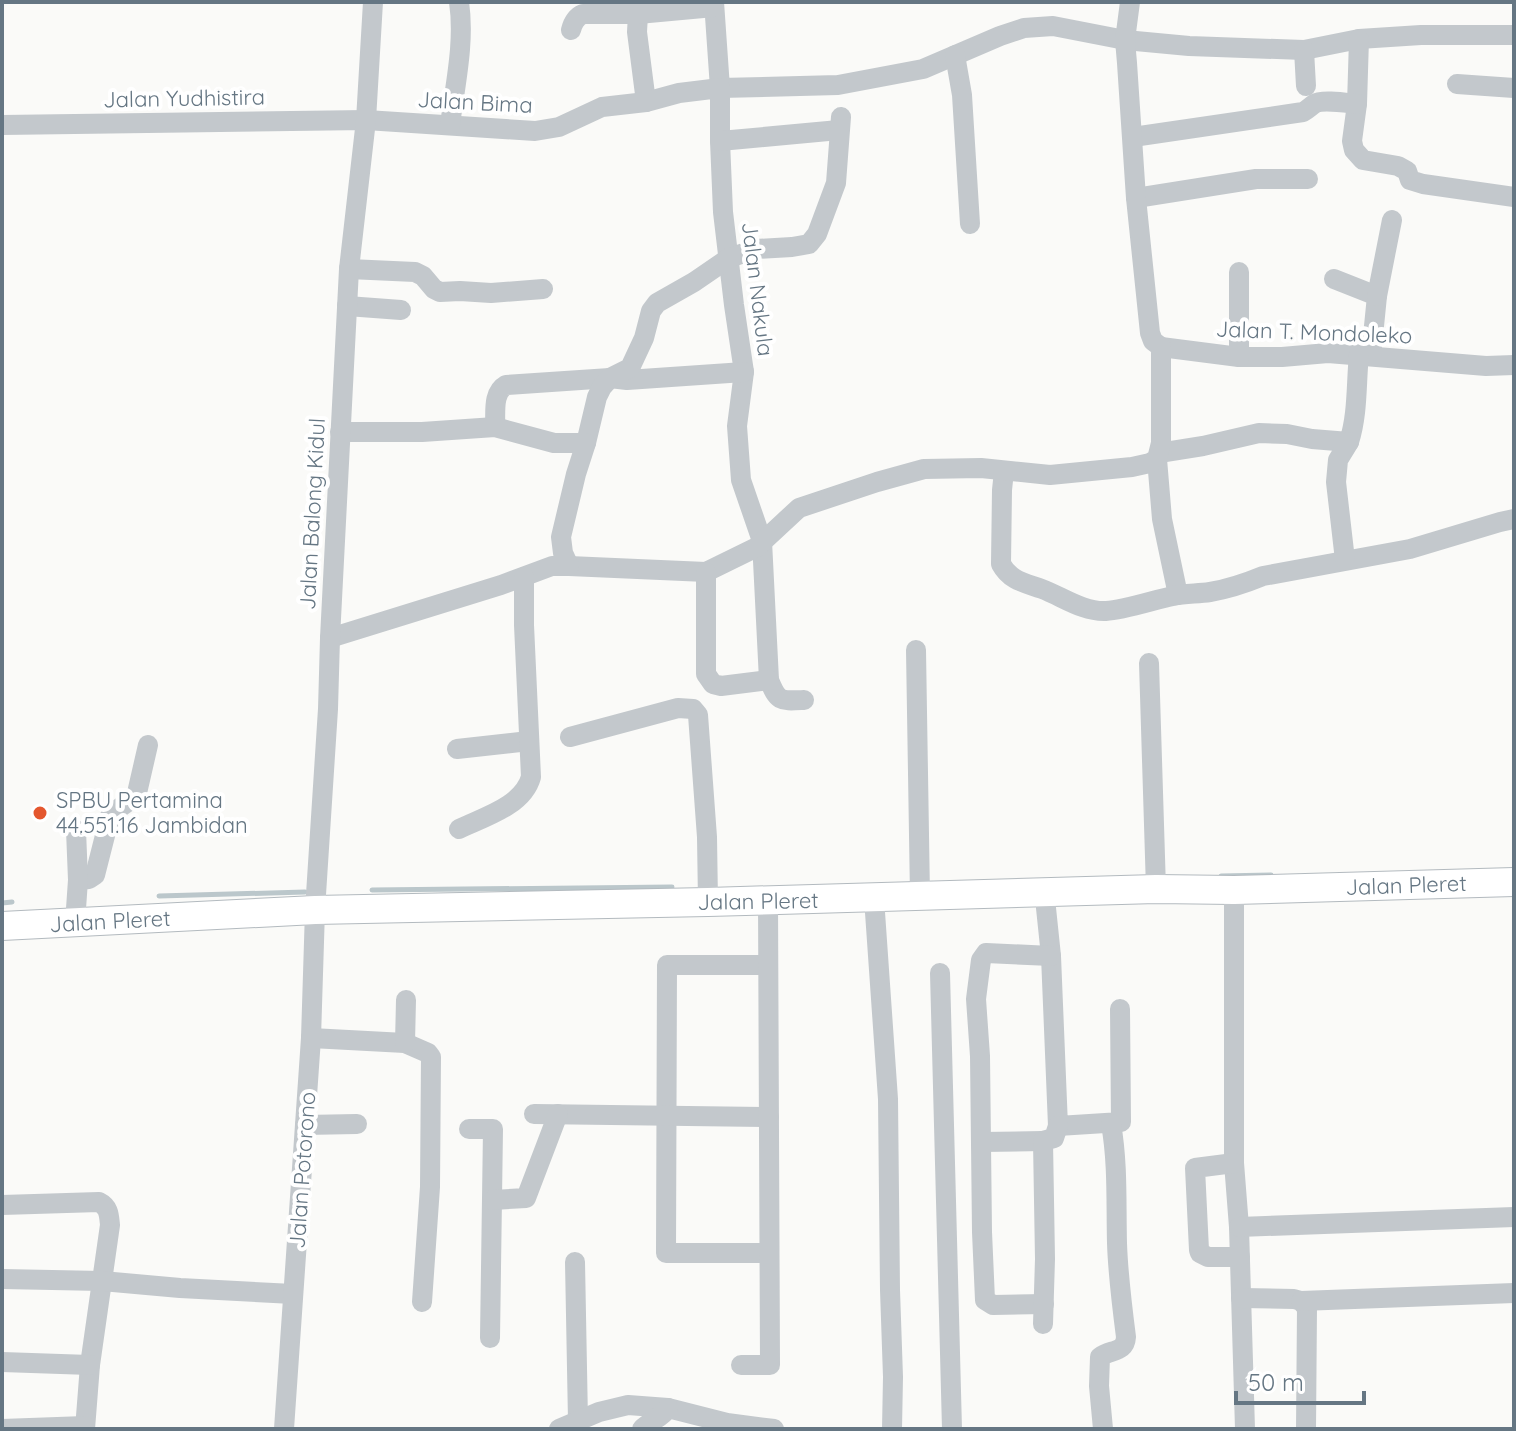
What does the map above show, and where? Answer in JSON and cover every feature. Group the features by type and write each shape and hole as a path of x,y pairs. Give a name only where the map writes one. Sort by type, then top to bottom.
{"main road":[{"name":"Jalan Pleret","path":"2,926 315,910 1156,889 1509,889"}],"street":[{"name":"Jalan Balong Kidul","path":"315,910 349,269 366,120 373,2"},
{"path":"450,125 460,52 462,19 459,2"},
{"path":"1130,2 1125,40 1136,198 1150,333 1153,341 1161,347 1161,443 1158,456 1162,519 1178,595"},
{"path":"571,30 578,16 583,14 638,14 714,4"},
{"name":"Jalan Nakula","path":"714,4 723,212 744,372 737,426 741,480 762,541 769,680"},
{"path":"638,14 637,32 646,102"},
{"name":"Jalan Bima","path":"366,120 535,131 559,127 602,107 646,102 679,93 720,88 838,85 923,69 1024,28 1053,26 1125,40 1189,46 1304,50 1359,39 1514,35"},
{"path":"1359,39 1357,104 1352,141 1354,150 1363,160 1398,166 1407,171 1410,180 1423,184 1514,197"},
{"path":"1304,50 1306,86"},
{"path":"955,55 962,95 970,224"},
{"path":"1457,84 1514,88"},
{"path":"1133,137 1309,111 1319,102 1357,104"},
{"name":"Jalan Yudhistira","path":"2,125 366,120"},
{"path":"569,566 561,537 597,397 610,378 630,368 644,338 651,311 657,303 729,258 756,249 809,244 817,234 836,183 840,123 720,141"},
{"path":"1136,198 1256,179 1308,179"},
{"path":"1345,560 1336,482 1338,460 1354,428 1392,220"},
{"path":"349,269 415,272 440,292 491,293 543,289"},
{"path":"1239,272 1239,357"},
{"path":"1334,279 1377,296"},
{"path":"347,306 401,310"},
{"name":"Jalan T. Mondoleko","path":"1161,347 1239,357 1328,353 1486,366 1514,365"},
{"path":"495,427 497,394 506,385 744,372"},
{"path":"340,432 422,432 495,427 554,443 586,443"},
{"path":"330,638 552,566 706,572 757,547 799,508 924,469 960,467 1050,475 1132,467 1150,463 1158,456 1259,433 1349,442"},
{"path":"1004,471 1001,564 1006,573 1084,608 1106,611 1178,595 1209,592 1263,576 1410,549 1514,519"},
{"path":"706,572 706,674 709,680 721,686 769,680 776,697 784,701 804,700"},
{"path":"459,829 508,805 529,786 524,577"},
{"path":"916,650 920,896"},
{"path":"1149,663 1156,889"},
{"path":"570,737 678,708 693,709 698,715 708,902"},
{"path":"457,749 529,741"},
{"path":"78,880 95,875 110,816 137,793 148,745"},
{"path":"75,923 78,880 76,830"},
{"path":"1234,890 1234,1163 1245,1429"},
{"path":"1046,892 1051,956 1050,1134 1043,1314 993,1305 985,1300 976,999 981,960 986,953 1051,956"},
{"path":"874,898 888,1099 892,1429"},
{"path":"741,1365 770,1365 768,900"},
{"name":"Jalan Potorono","path":"284,1429 311,1038 315,910"},
{"path":"768,965 667,965 666,1116 666,1253 768,1253"},
{"path":"940,973 952,1429"},
{"path":"405,1043 406,1000"},
{"path":"982,1142 1119,1123 1122,1120 1120,1009"},
{"path":"311,1038 405,1043 431,1057 430,1187 422,1302"},
{"path":"534,1114 769,1117"},
{"path":"493,1200 526,1198 558,1114"},
{"path":"305,1125 357,1124"},
{"path":"1103,1429 1100,1357 1126,1344 1119,1280 1117,1188 1111,1124"},
{"path":"469,1129 493,1129 490,1338"},
{"path":"1234,1163 1195,1168 1199,1250 1208,1257 1240,1257"},
{"path":"2,1205 99,1202 109,1212 110,1225 90,1365 85,1428 2,1429"},
{"path":"1239,1227 1514,1217"},
{"path":"575,1262 568,1425 599,1412 628,1405 668,1408 727,1426 774,1429"},
{"path":"2,1279 102,1281 293,1294"},
{"path":"1241,1298 1301,1301 1514,1293"},
{"path":"1301,1301 1307,1308 1306,1429"},
{"path":"2,1362 90,1365"},
{"path":"642,1429 668,1408"}],"waterway":[{"path":"1221,876 1271,875"},
{"path":"372,890 672,887"},
{"path":"159,896 305,892"},
{"path":"2,903 12,902"}],"place":[{"name":"SPBU Pertamina 44.551.16 Jambidan","path":"40,813"}]}
